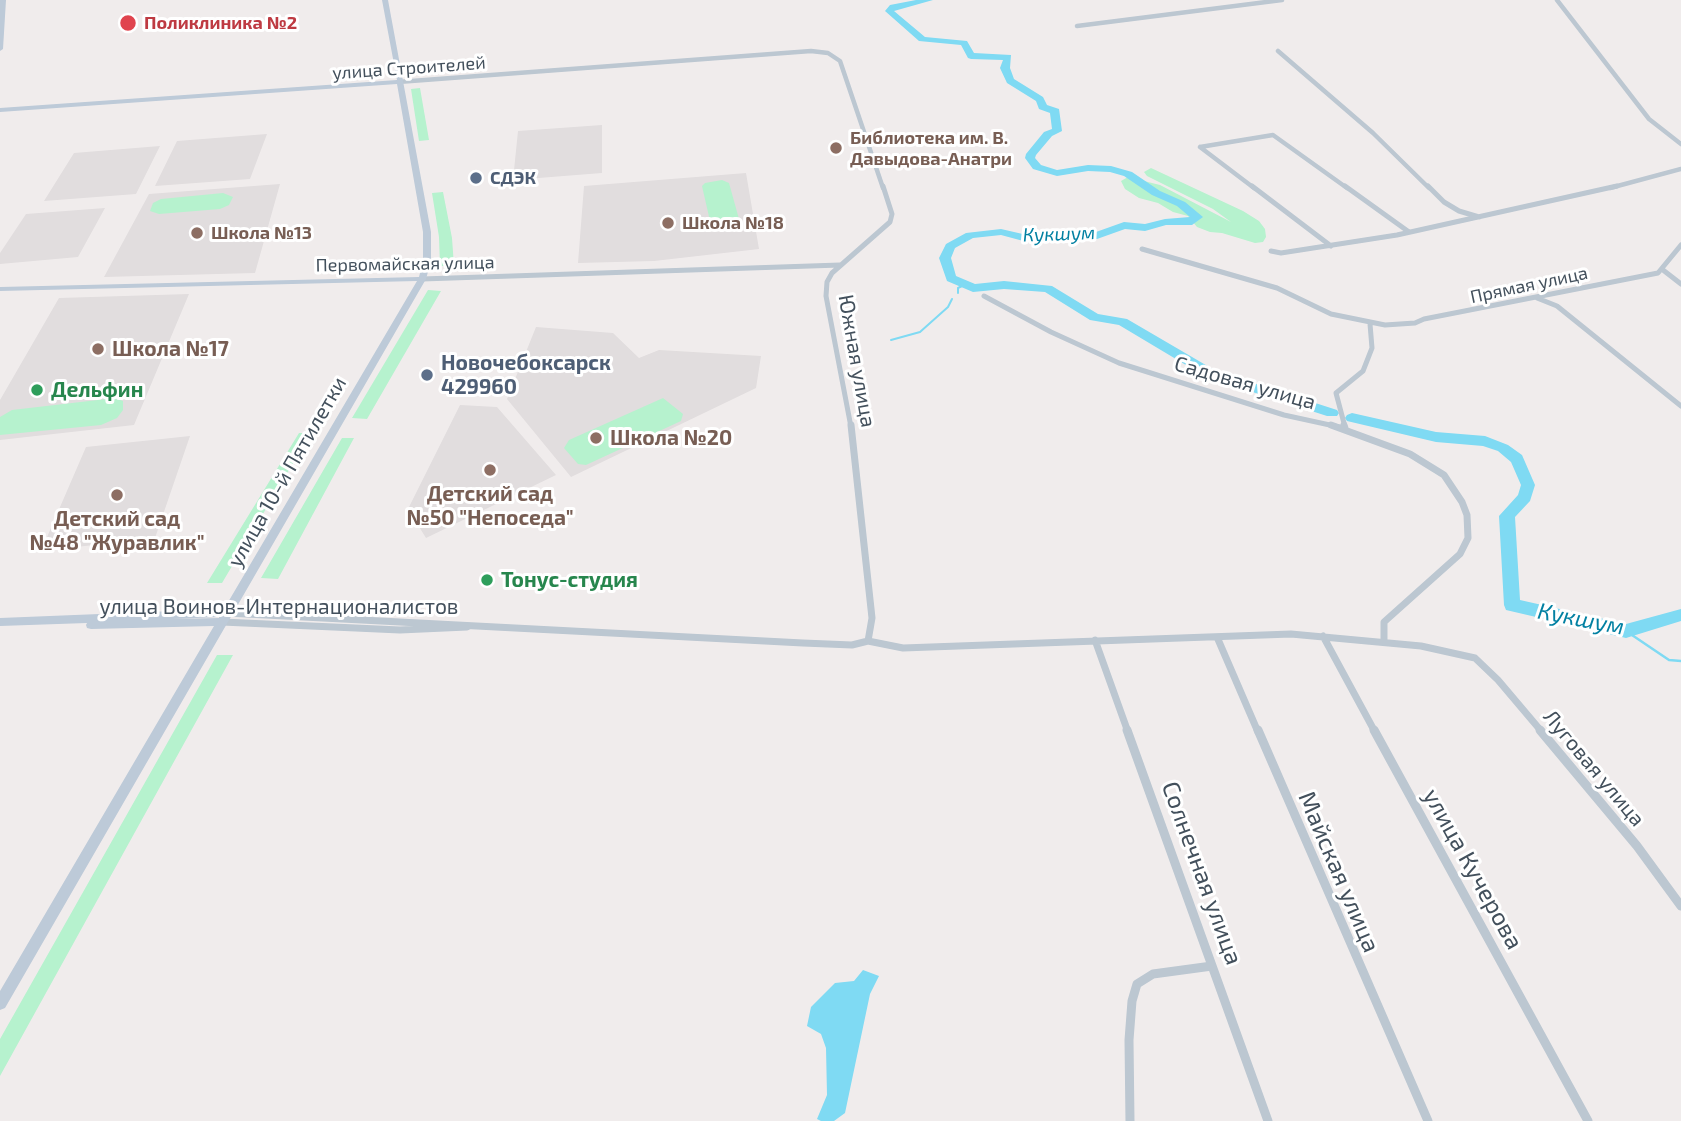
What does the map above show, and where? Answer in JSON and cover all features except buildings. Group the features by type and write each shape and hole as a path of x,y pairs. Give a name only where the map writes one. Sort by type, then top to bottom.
{"main road":[{"path":"0,49 3,0"},
{"name":"улица 10-й Пятилетки","path":"0,1003 422,279 427,261 427,232 385,0"},
{"name":"улица Строителей","path":"0,110 398,82"},
{"name":"Первомайская улица","path":"0,289 422,279"},
{"name":"улица Воинов-Интернационалистов","path":"0,622 224,617"},
{"name":"улица Воинов-Интернационалистов","path":"0,628 224,617"}],"street":[{"path":"1077,26 1282,0"},
{"path":"1557,0 1649,119 1681,144"},
{"path":"1278,51 1373,133 1444,202 1459,211 1480,217"},
{"name":"улица Строителей","path":"398,82 820,52"},
{"name":"Южная улица","path":"820,52 834,56 842,64 892,214 887,226 828,278 827,310 847,397 858,490 872,618 868,641"},
{"path":"1331,246 1200,148 1268,134 1278,137 1409,232"},
{"path":"1271,251 1281,253 1409,232 1622,186 1681,169"},
{"path":"1681,245 1663,270 1681,284"},
{"path":"1142,249 1277,288 1331,314 1370,324 1372,348 1363,370 1336,393 1345,428"},
{"name":"Первомайская улица","path":"422,279 841,265"},
{"path":"810,268 828,278"},
{"name":"Прямая улица","path":"1370,324 1415,323 1424,318 1537,298 1663,270"},
{"path":"1555,294 1558,306"},
{"name":"Садовая улица","path":"984,296 1051,332 1119,363 1272,412 1345,428 1410,454 1444,475 1462,502 1468,538 1460,554 1384,622 1384,642"},
{"path":"1537,298 1558,306 1681,406"},
{"name":"улица Воинов-Интернационалистов","path":"224,617 410,630 474,626 852,645 868,641 903,648 1217,636 1323,636 1439,649 1475,658"},
{"name":"Майская улица","path":"1217,636 1428,1121"},
{"name":"улица Кучерова","path":"1323,636 1588,1121"},
{"name":"Солнечная улица","path":"1095,640 1268,1121"},
{"name":"Луговая улица","path":"1475,658 1498,680 1637,846 1681,906"},
{"path":"1130,1121 1129,1040 1132,1001 1137,984 1153,974 1212,966"}],"shaded area":[{"path":"602,125 602,173 513,180 518,131"},
{"path":"267,134 250,179 155,186 177,141"},
{"path":"160,146 136,194 44,201 74,153"},
{"name":"Школа №18","path":"746,173 759,249 654,261 578,263 584,186"},
{"name":"Школа №13","path":"280,184 255,273 104,277 149,194"},
{"path":"105,208 78,257 0,264 0,253 26,214"},
{"name":"Школа №17","path":"189,294 134,425 0,440 0,400 59,298"},
{"name":"Школа №20","path":"536,327 613,333 639,358 659,350 761,356 756,388 571,477 507,399"},
{"name":"Детский сад №50 \"Непоседа\"","path":"460,405 497,407 556,475 426,538 408,509"},
{"name":"Детский сад №48 \"Журавлик\"","path":"190,436 155,538 41,551 86,447"}],"green space":[{"path":"420,88 429,140 419,141 411,89"},
{"path":"1151,168 1259,221 1265,229 1266,237 1263,242 1255,243 1210,232 1197,227 1188,216 1139,198 1125,189 1121,181 1128,177 1160,185 1231,222 1213,209 1147,176 1144,172"},
{"path":"722,180 729,183 739,219 714,224 710,221 702,186"},
{"path":"443,192 452,238 454,266 440,266 439,237 432,193"},
{"path":"223,193 233,197 229,205 220,209 159,214 150,211 153,203 161,199"},
{"path":"428,290 441,291 367,419 352,418"},
{"path":"115,398 123,401 123,410 117,418 101,425 0,435 0,417 12,410"},
{"path":"663,398 683,414 681,421 586,465 578,464 564,448 569,440"},
{"path":"299,433 311,433 222,583 207,583"},
{"path":"342,438 354,438 278,579 261,578"},
{"path":"217,655 233,655 0,1076 0,1039"}],"water":[{"path":"863,970 879,976 870,994 845,1113 834,1121 821,1121 817,1119 827,1095 826,1048 821,1034 807,1026 811,1007 835,983 854,981"}],"waterway":[{"name":"Кукшум","path":"929,0 893,7 889,11 922,39 964,43 971,56 1008,57 1005,68 1010,81 1040,99 1043,107 1055,111 1057,131 1048,134 1031,154 1030,158 1037,167 1057,173 1088,168 1111,169 1128,174 1156,193 1181,204 1197,217 1192,222 1165,222 1145,228 1124,225 1097,236 1060,235 1027,239 1001,232 970,235 950,246 945,258 951,278 973,288 1004,285 1048,289 1094,317 1123,322 1211,374 1332,413"},
{"path":"958,293 958,288 964,285"},
{"path":"891,340 920,332 948,307 952,299"},
{"name":"Кукшум","path":"1352,418 1436,437 1485,441 1503,448 1517,459 1528,485 1525,497 1507,516 1512,605 1626,631 1681,615"},
{"path":"1626,631 1669,660 1681,661"}],"place":[{"name":"Поликлиника №2","path":"128,23"},
{"name":"Библиотека им. В. Давыдова-Анатри","path":"836,148"},
{"name":"СДЭК","path":"476,178"},
{"name":"Школа №18","path":"668,223"},
{"name":"Школа №13","path":"197,233"},
{"name":"Школа №17","path":"98,349"},
{"name":"Новочебоксарск 429960","path":"427,375"},
{"name":"Дельфин","path":"37,390"},
{"name":"Школа №20","path":"596,438"},
{"name":"Детский сад №50 \"Непоседа\"","path":"490,470"},
{"name":"Детский сад №48 \"Журавлик\"","path":"117,495"},
{"name":"Тонус-студия","path":"487,580"}]}
